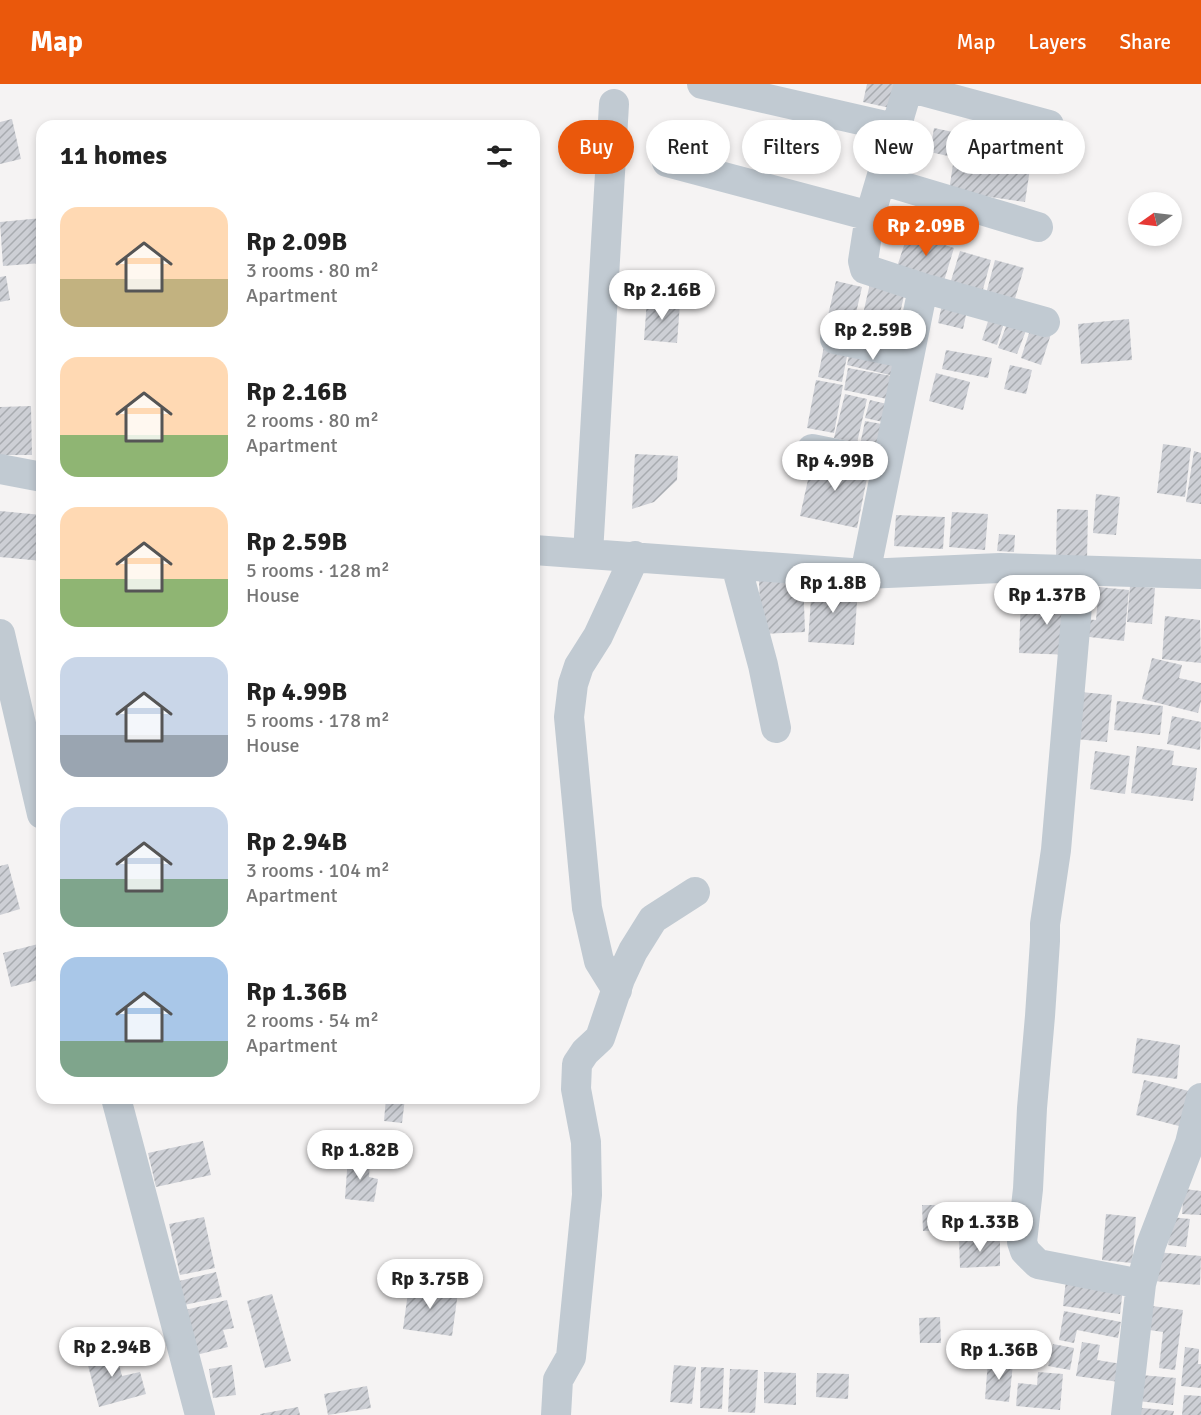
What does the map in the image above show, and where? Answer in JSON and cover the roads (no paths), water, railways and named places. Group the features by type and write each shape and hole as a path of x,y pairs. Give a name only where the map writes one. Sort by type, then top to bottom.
{"street":[{"path":"702,84 860,120"},
{"path":"898,120 909,85 1031,120"},
{"path":"588,554 614,104"},
{"path":"712,174 870,216"},
{"path":"883,174 870,216 863,261 865,269 923,288 1045,322"},
{"path":"881,180 1038,227"},
{"path":"865,574 923,288"},
{"path":"834,339 909,354"},
{"path":"812,450 886,464"},
{"path":"0,469 36,476"},
{"path":"540,550 865,574 1000,568 1201,574"},
{"path":"616,990 599,961 587,908 569,717 573,684 579,666 598,636 635,556"},
{"path":"736,565 763,665 776,728"},
{"path":"1080,571 1056,850 1045,924 1046,941 1022,1242 1025,1251 1038,1264 1141,1284"},
{"path":"0,634 36,788"},
{"path":"556,1415 558,1380 571,1357 587,1196 586,1142 576,1089 577,1064 585,1052 600,1038 616,990 633,951 653,919 695,892"},
{"path":"1126,1415 1141,1284 1151,1245 1190,1143 1201,1098"},
{"path":"118,1104 200,1415"}]}
